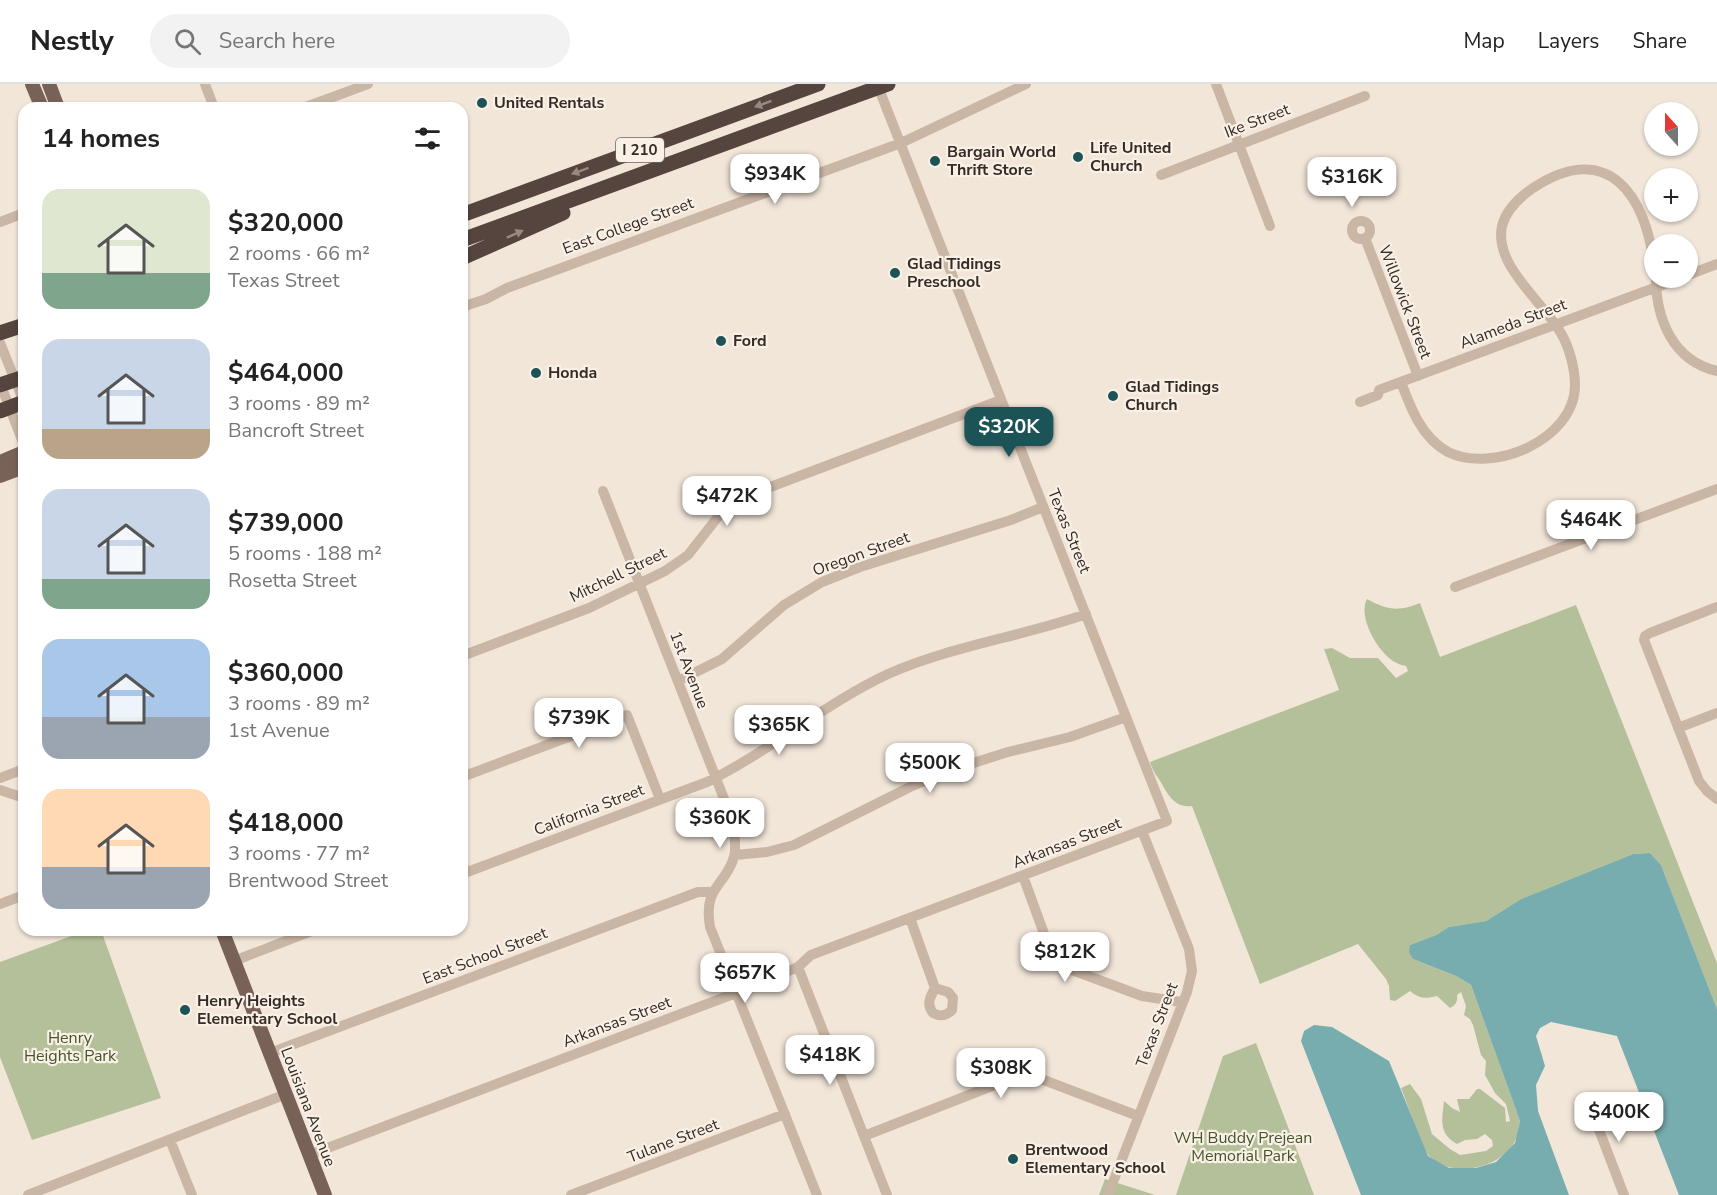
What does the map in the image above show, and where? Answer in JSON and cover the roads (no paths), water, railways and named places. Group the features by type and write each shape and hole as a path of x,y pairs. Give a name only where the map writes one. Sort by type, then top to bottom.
{"highway":[{"name":"I 210","path":"468,213 818,84"},
{"name":"I 210","path":"468,238 888,84"},
{"path":"468,255 551,218 646,180 701,151"},
{"path":"468,208 510,197"},
{"path":"0,333 18,327"},
{"path":"0,384 18,379"},
{"path":"0,411 18,404"}],"main road":[{"path":"32,84 40,102"},
{"path":"49,84 56,102"},
{"path":"0,462 18,454"},
{"path":"0,476 18,469"},
{"name":"Louisiana Avenue","path":"224,936 325,1195"}],"street":[{"path":"205,84 212,102"},
{"name":"Texas Street","path":"877,84 1167,821"},
{"name":"East College Street","path":"468,305 507,288 901,143 1026,84"},
{"path":"1215,84 1270,226"},
{"path":"319,102 365,85"},
{"name":"Ike Street","path":"1161,175 1365,96"},
{"path":"1401,382 1420,424 1434,441 1447,451 1464,457 1495,457 1540,441 1561,424 1574,397 1575,386 1572,365 1563,338 1510,265 1501,243 1503,224 1508,211 1528,192 1560,175 1584,170 1599,171 1617,180 1629,190 1641,211 1649,234"},
{"path":"0,222 18,215"},
{"name":"Willowick Street","path":"1365,238 1418,376"},
{"path":"1698,271 1717,264"},
{"name":"Alameda Street","path":"1360,402 1378,395 1379,390 1555,324 1644,287"},
{"name":"East College Street","path":"468,297 507,288"},
{"path":"1657,288 1662,320 1669,336 1693,362 1717,371"},
{"path":"0,343 18,387"},
{"path":"0,384 18,430"},
{"name":"Mitchell Street","path":"468,654 589,608 640,584 682,560 721,513 741,498 1001,400"},
{"path":"1455,587 1717,489"},
{"name":"1st Avenue","path":"603,490 733,822 735,855"},
{"name":"Oregon Street","path":"678,681 722,659 784,605 822,582 860,567 1043,507"},
{"path":"1717,607 1650,633 1644,638 1699,781 1717,799"},
{"name":"California Street","path":"468,872 716,778 842,700 891,673 948,652 1026,634 1086,614"},
{"path":"1678,728 1717,713"},
{"path":"468,775 627,715 660,800"},
{"path":"817,1195 710,927 708,909 712,892 735,855 767,852 794,844 905,789 948,771 1008,752 1070,737 1126,717"},
{"path":"0,778 18,771"},
{"path":"0,790 18,796"},
{"name":"Arkansas Street","path":"309,1155 736,993 798,967 811,955 1167,821"},
{"name":"Texas Street","path":"1108,1195 1186,993 1192,971 1189,949 1142,831"},
{"path":"1023,876 1050,950 1060,962 1072,970 1142,996 1181,1002"},
{"name":"East School Street","path":"270,1053 698,892 712,892"},
{"path":"0,904 18,897"},
{"path":"910,918 935,988"},
{"path":"234,961 299,936"},
{"path":"798,967 887,1195"},
{"path":"864,1136 1010,1080 1026,1076 1036,1077 1138,1116"},
{"path":"28,1195 58,1190 170,1140 286,1094"},
{"path":"1588,1101 1624,1195"},
{"name":"Tulane Street","path":"571,1195 785,1114"},
{"path":"170,1140 192,1195"}],"water":[{"path":"1650,853 1661,865 1717,1009 1717,1195 1679,1195 1617,1036 1551,1022 1540,1028 1536,1036 1545,1066 1536,1085 1538,1111 1569,1195 1361,1195 1301,1041 1304,1031 1314,1025 1332,1027 1389,1061 1428,1156 1449,1168 1476,1168 1496,1162 1515,1143 1520,1121 1471,985 1456,976 1413,959 1409,952 1410,945 1436,935 1449,927 1486,921 1521,899 1633,854"}],"place":[{"name":"United Rentals","path":"482,103"},
{"name":"Life United Church","path":"1078,157"},
{"name":"Bargain World Thrift Store","path":"935,161"},
{"name":"Glad Tidings Preschool","path":"895,273"},
{"name":"Ford","path":"721,341"},
{"name":"Honda","path":"536,373"},
{"name":"Glad Tidings Church","path":"1113,396"},
{"name":"Henry Heights Elementary School","path":"185,1010"},
{"name":"Brentwood Elementary School","path":"1013,1159"}],"park label":[{"name":"Henry Heights Park","path":"70,1047"},
{"name":"WH Buddy Prejean Memorial Park","path":"1243,1147"}]}
